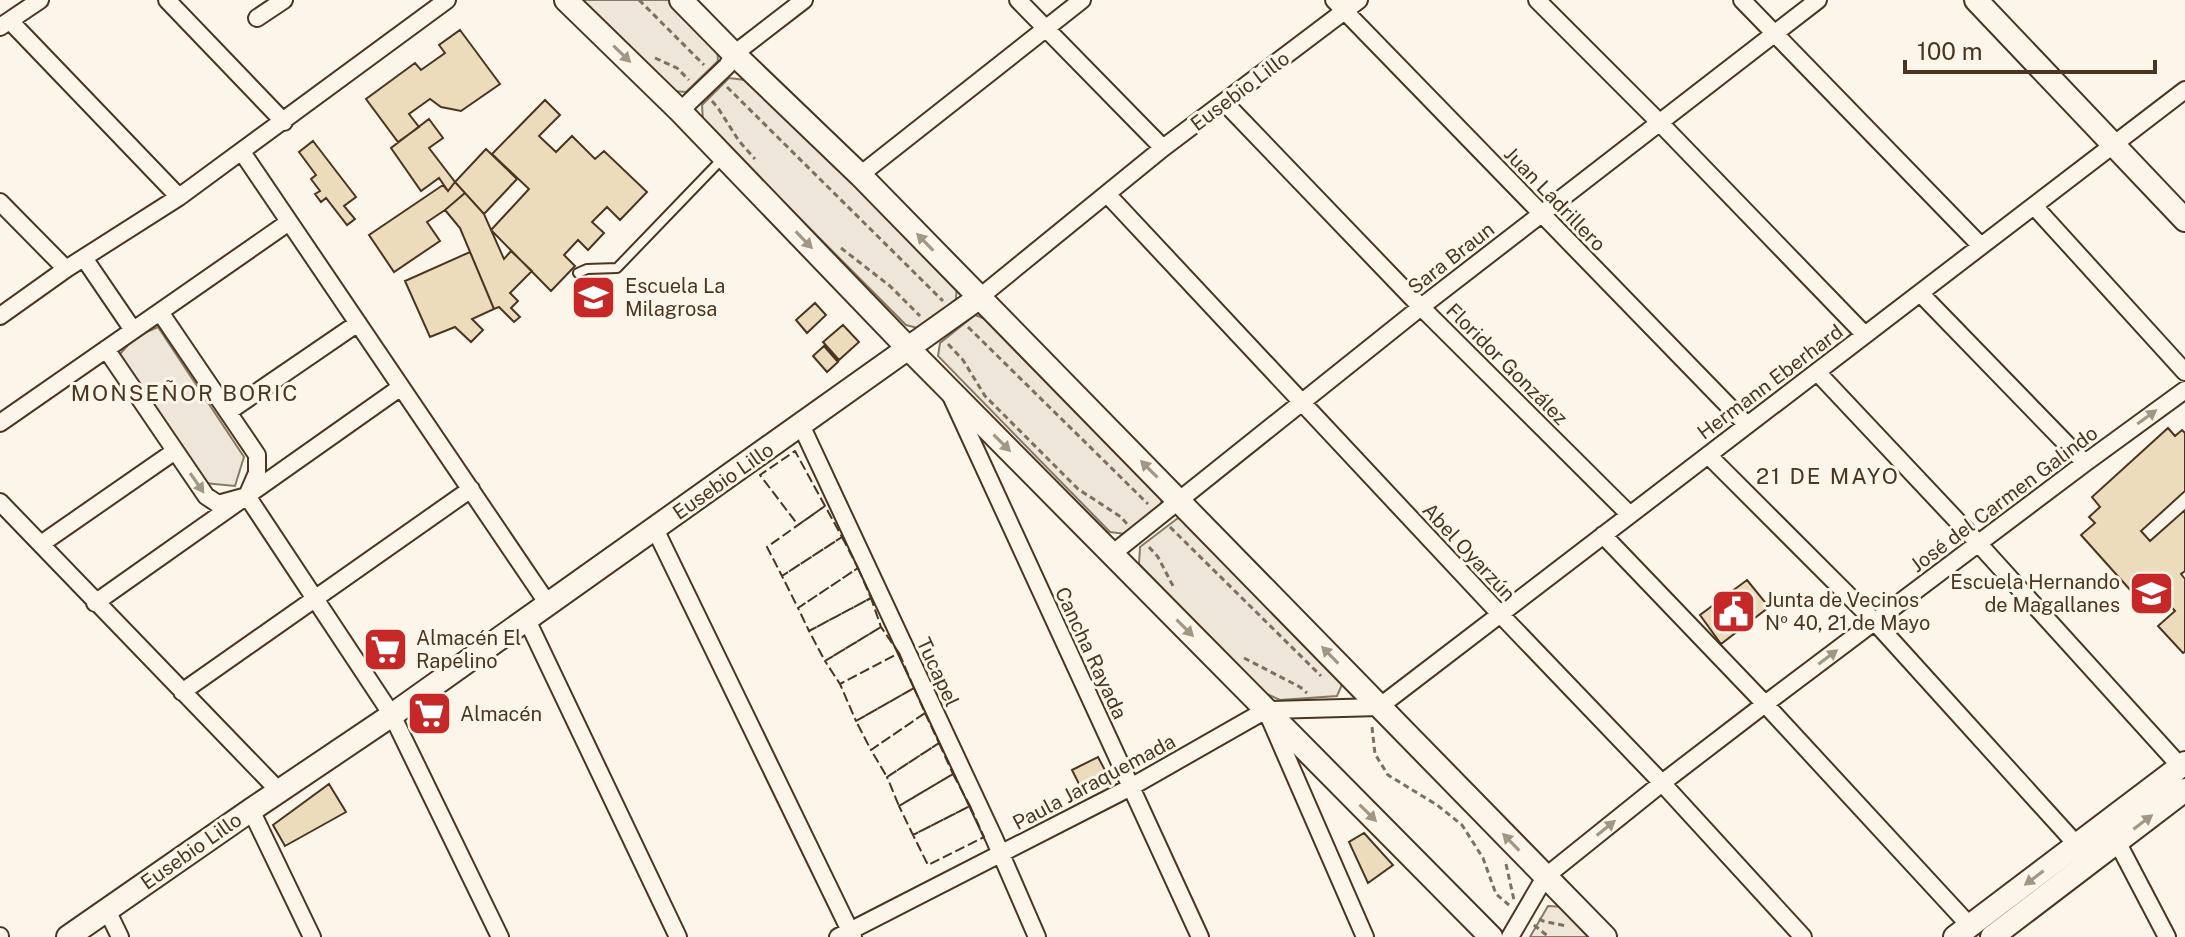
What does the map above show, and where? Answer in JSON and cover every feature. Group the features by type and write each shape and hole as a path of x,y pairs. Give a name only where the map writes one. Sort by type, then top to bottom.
{"main road":[{"path":"566,0 680,111 908,348 1491,937"},
{"path":"681,0 860,175 1180,500 1377,719 1605,937"},
{"path":"1976,0 2185,220"},
{"name":"Eusebio Lillo","path":"68,937 392,715 980,297"},
{"path":"2112,832 2183,765"},
{"path":"1962,931 2112,832 2185,790"},
{"path":"1992,937 2082,854"}],"street":[{"path":"40,0 5,24 179,197"},
{"path":"167,0 284,122"},
{"path":"257,18 284,0"},
{"path":"3,308 179,197 447,0"},
{"path":"680,111 727,66 734,54 804,0"},
{"path":"1018,0 1163,148"},
{"path":"860,175 1082,0"},
{"name":"Eusebio Lillo","path":"980,297 1163,148 1225,103 1339,6 1359,0"},
{"path":"1537,0 1865,335"},
{"path":"1742,0 1981,246"},
{"name":"Sara Braun","path":"1112,554 1421,307 1818,0"},
{"name":"Juan Ladrillero","path":"1339,6 1747,425"},
{"name":"Hermann Eberhard","path":"1377,719 1500,614 2185,90"},
{"name":"Floridor González","path":"1225,103 1421,307 1630,515"},
{"path":"242,152 548,604"},
{"name":"Abel Oyarzún","path":"1107,194 1803,937"},
{"path":"0,202 66,269"},
{"path":"2034,206 2185,372"},
{"path":"0,423 289,222"},
{"path":"84,258 133,330"},
{"path":"1920,293 2085,463"},
{"path":"160,312 257,455 257,473 247,496"},
{"path":"228,412 358,323"},
{"path":"106,349 206,496 218,504 247,496"},
{"path":"1817,372 2183,765"},
{"name":"Cancha Rayada","path":"946,386 1200,937"},
{"path":"95,603 401,387"},
{"name":"José del Carmen Galindo","path":"1545,877 1765,704 2185,390"},
{"name":"Tucapel","path":"801,425 1037,937"},
{"path":"41,544 175,451"},
{"path":"1708,455 1875,622 2082,854"},
{"path":"182,692 471,489"},
{"path":"247,496 392,715 500,937"},
{"path":"0,502 280,792"},
{"path":"655,529 847,935"},
{"path":"1603,535 1765,704 1962,931"},
{"path":"527,620 678,937"},
{"name":"Paula Jaraquemada","path":"847,935 1131,787 1266,710 1323,708 1377,719"},
{"path":"1266,710 1365,937"},
{"path":"251,810 312,937"},
{"path":"2112,832 2167,937"},
{"path":"1510,937 1545,877"},
{"path":"107,910 120,937"}],"lane":[{"path":"578,273 587,269 617,268 724,156"}],"path":[{"path":"639,0 1329,685"},
{"path":"646,54 677,68 701,91 718,108 739,141 761,166"},
{"path":"841,248 890,286 963,360 985,396 1078,489 1121,517 1158,557 1178,595"},
{"path":"1240,657 1300,687 1323,708"},
{"path":"1377,719 1372,727 1375,754 1388,775 1437,805 1462,825 1483,858 1496,894 1543,921 1569,926"},
{"path":"1506,863 1514,900 1549,937"}],"shaded area":[{"path":"581,0 670,0 717,47 718,61 686,92 673,91"},
{"path":"729,78 745,80 957,283 956,299 921,329 906,325 703,121 702,105"},
{"path":"975,315 991,321 1163,495 1160,507 1125,534 1110,532 938,356 940,343"},
{"path":"158,327 244,457 235,486 204,483 120,354 135,337"},
{"path":"1178,518 1192,521 1344,680 1337,696 1280,700 1265,693 1139,564 1140,547"},
{"path":"1548,906 1565,907 1595,937 1530,937"}],"building":[{"path":"460,30 500,84 461,111 441,107 430,99 409,114 419,127 398,142 366,99 415,63 421,70 445,53 439,45"},
{"path":"545,100 560,115 539,136 556,152 572,136 595,159 604,151 647,192 620,220 607,207 592,222 604,233 588,250 578,240 564,255 575,266 551,291 491,230 529,189 492,154"},
{"path":"429,119 443,138 429,148 455,182 448,191 439,178 421,191 391,148"},
{"path":"313,141 356,197 344,206 355,219 347,225 326,198 321,202 315,194 320,191 311,179 316,175 299,152"},
{"path":"486,149 517,179 484,214 455,182"},
{"path":"455,182 465,193 427,222 440,241 394,272 369,235 443,185 448,191"},
{"path":"465,193 484,214 504,259 511,251 532,271 510,293 518,301 511,308 520,317 514,322 499,307 494,309 460,228 445,210"},
{"path":"470,252 494,309 472,319 483,330 471,342 455,327 430,337 405,281"},
{"path":"815,303 826,315 807,333 796,320"},
{"path":"843,325 859,342 839,360 823,342"},
{"path":"824,346 838,362 827,372 813,356"},
{"name":"Escuela Hernando de Magallanes","path":"2168,428 2175,436 2182,430 2185,433 2185,491 2141,531 2150,541 2185,510 2185,571 2181,574 2185,579 2183,653 2158,626 2175,611 2163,598 2149,611 2081,535 2095,523 2089,517 2100,507 2092,497"},
{"name":"Junta de Vecinos Nº 40, 21 de Mayo","path":"1747,580 1769,607 1721,644 1700,615"},
{"path":"1098,757 1108,776 1082,790 1072,770"},
{"path":"329,784 346,812 285,846 273,825"},
{"path":"1364,833 1393,865 1368,883 1349,842"}],"fence":[{"path":"795,451 842,537 782,576 767,547 825,506 798,525 760,475 795,451"},
{"path":"842,537 858,568 798,608 782,576 842,537"},
{"path":"858,568 871,598 809,631 798,608 858,568"},
{"path":"881,627 825,661 809,631 871,598 881,627 899,653 840,684 825,661 881,627"},
{"path":"899,653 914,688 856,721 840,684 899,653"},
{"path":"914,688 925,713 871,750 856,721 914,688"},
{"path":"925,713 939,743 887,777 871,750 925,713"},
{"path":"939,743 953,774 899,806 887,777 939,743"},
{"path":"953,774 970,806 913,835 899,806 953,774"},
{"path":"970,806 984,837 928,865 913,835 970,806"}],"place":[{"name":"Escuela La Milagrosa","path":"594,298"},
{"name":"Escuela Hernando de Magallanes","path":"2151,593"},
{"name":"Junta de Vecinos Nº 40, 21 de Mayo","path":"1734,611"},
{"name":"Almacén El Rapelino","path":"385,650"},
{"name":"Almacén","path":"429,714"}],"district":[{"name":"MONSEÑOR BORIC","path":"185,393"},
{"name":"21 DE MAYO","path":"1828,476"}]}
